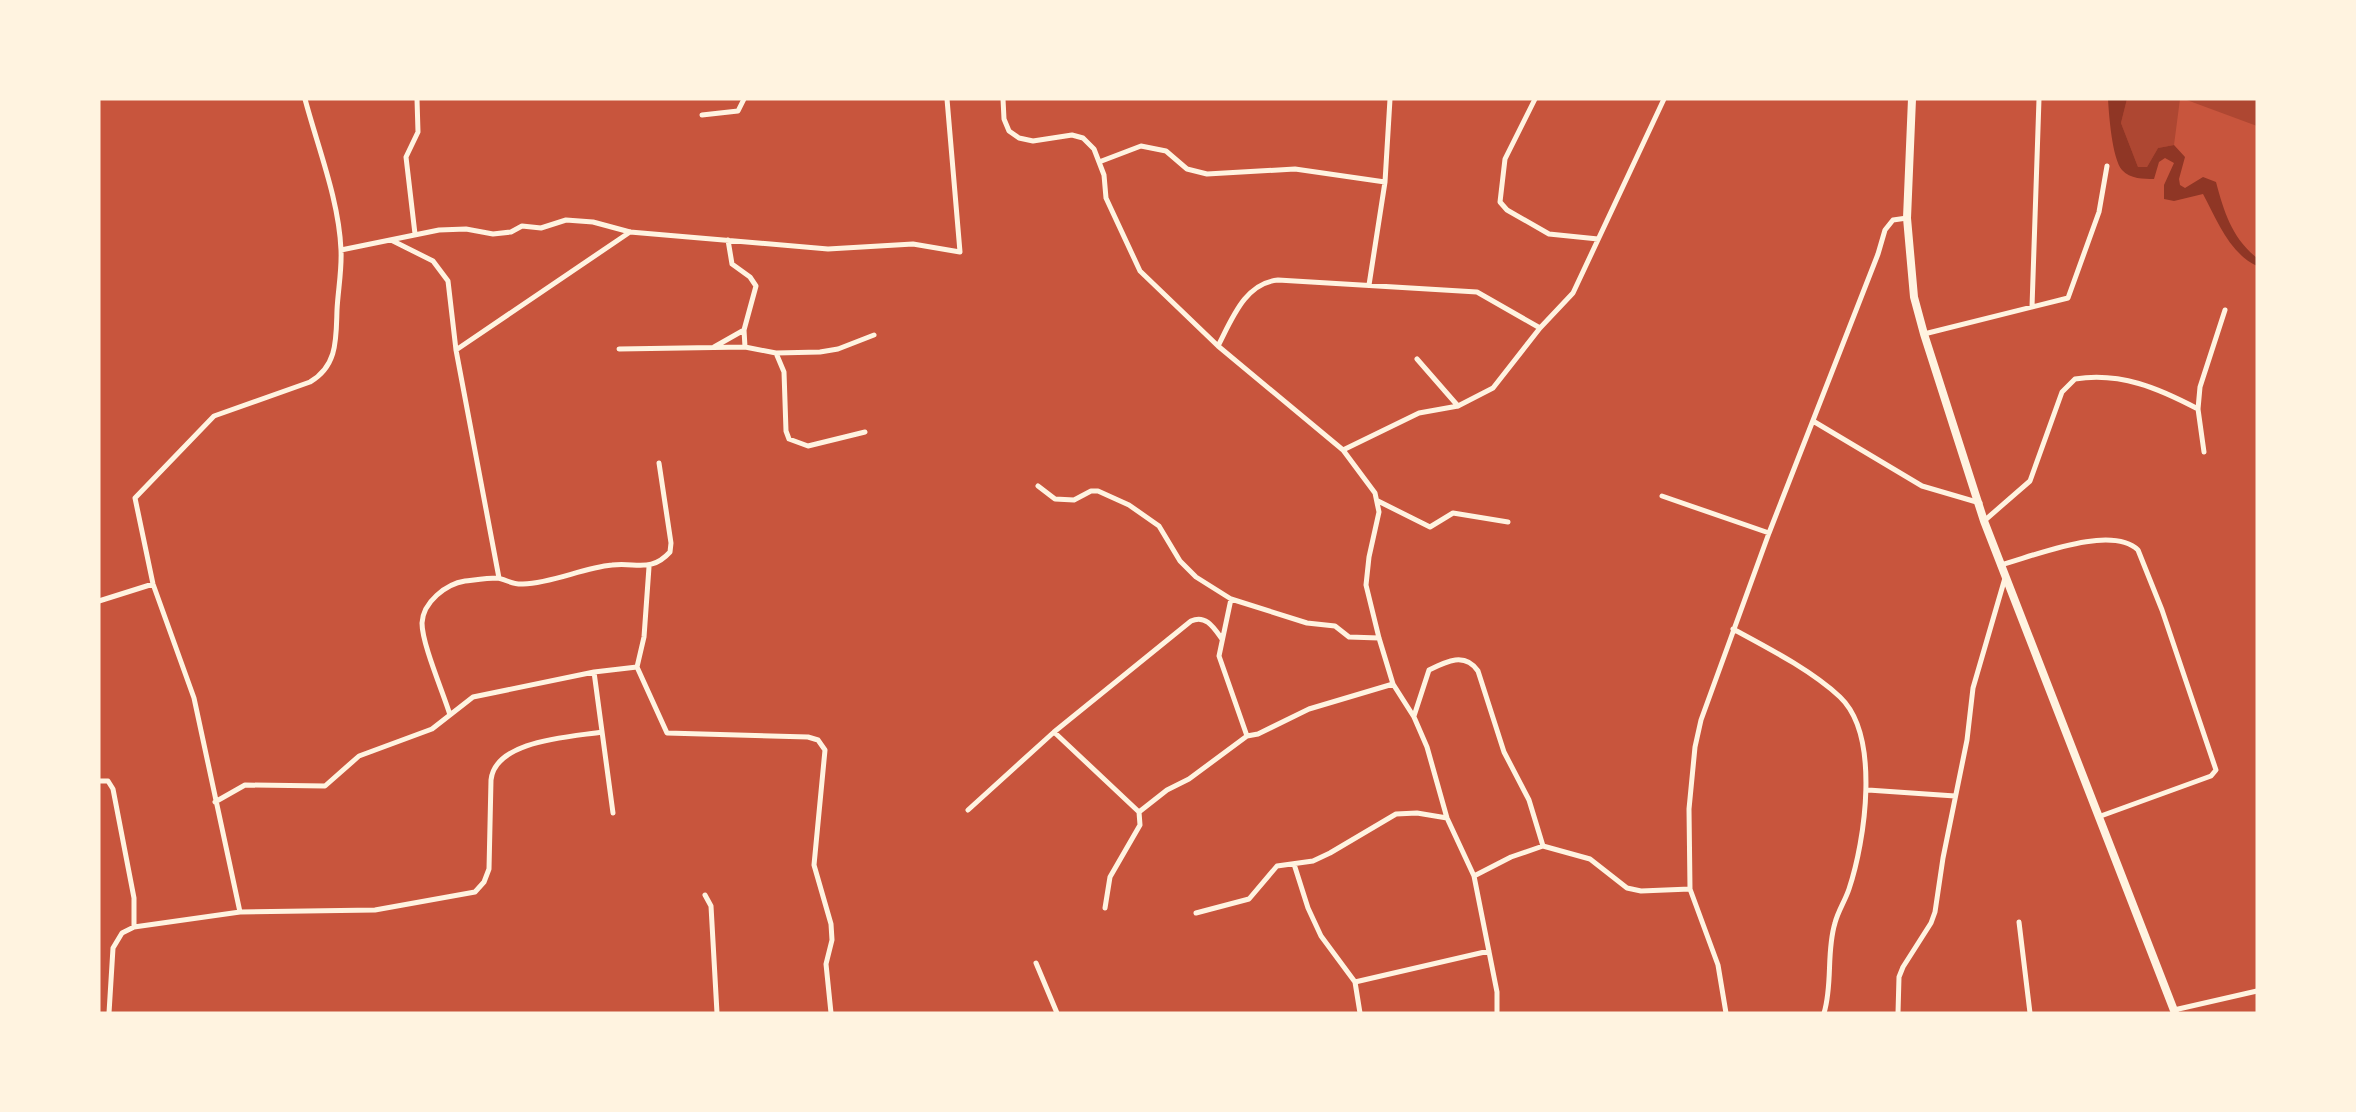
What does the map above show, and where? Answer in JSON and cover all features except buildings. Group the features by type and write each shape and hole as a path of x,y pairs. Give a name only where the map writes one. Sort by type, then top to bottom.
{"main road":[{"path":"1912,99 1907,218 1914,297 1924,334 1984,521 2005,578 2174,1011"}],"street":[{"path":"240,912 215,802 195,698 153,584 135,498 214,416 322,375 330,365 335,347 341,250 333,202 305,99"},
{"path":"415,234 406,157 418,132 417,99"},
{"path":"702,115 738,111 744,99"},
{"path":"341,250 415,234 466,229 493,234 511,232 522,226 541,228 566,220 593,222 630,232 828,249 913,244 960,252 947,99"},
{"path":"1003,99 1004,119 1009,131 1019,138 1033,141 1072,135 1083,138 1094,149 1104,175 1106,198 1140,271 1218,346 1343,450 1378,501 1430,527 1453,513 1508,522"},
{"path":"1369,285 1384,182 1390,99"},
{"path":"1535,99 1505,159 1500,201 1507,210 1549,234 1598,239"},
{"path":"1343,450 1419,413 1458,406 1493,388 1540,328 1573,293 1664,99"},
{"path":"2032,307 2039,99"},
{"path":"1099,162 1141,146 1166,151 1187,170 1207,174 1295,169 1384,182"},
{"path":"1924,334 2065,299 2070,295 2099,212 2108,166"},
{"path":"1726,1013 1718,965 1690,889 1689,809 1695,747 1701,720 1769,533 1885,230 1893,220 1907,218"},
{"path":"456,350 630,232"},
{"path":"390,240 433,261 442,270 450,291 456,350 499,578"},
{"path":"728,240 732,264 750,277 756,286 744,330 745,347"},
{"path":"1218,346 1240,305 1250,293 1268,281 1477,291 1540,328"},
{"path":"2204,452 2198,409 2200,387 2225,310"},
{"path":"711,348 744,330"},
{"path":"619,349 745,347 776,354 838,349 874,335"},
{"path":"776,354 784,372 786,431 789,439 808,446 865,432"},
{"path":"1417,358 1458,406"},
{"path":"1984,521 2030,481 2062,392 2075,379 2142,382 2198,409"},
{"path":"1813,422 1922,486 1980,503"},
{"path":"450,715 424,633 425,612 441,591 451,584 499,578 508,583 523,584 571,576 613,564 649,567 670,552 659,463"},
{"path":"1038,486 1055,499 1074,500 1091,491 1098,491 1129,505 1159,526 1180,561 1196,577 1231,599 1307,623 1335,626 1349,637 1379,638"},
{"path":"1662,496 1769,533"},
{"path":"1378,501 1377,526 1369,557 1366,585 1393,684 1414,717 1439,783 1447,818 1474,876 1497,992 1497,1013"},
{"path":"2000,564 2098,540 2117,539 2131,543 2138,550 2162,610 2216,770 2211,776 2098,817"},
{"path":"649,567 648,605 637,667 667,733 808,737 823,744 825,750 814,865 831,924 832,940 826,964 831,1013"},
{"path":"1898,1013 1899,977 1902,967 1931,923 1935,912 1967,740 1973,688 2005,578"},
{"path":"99,601 153,584"},
{"path":"1231,599 1218,656 1247,736"},
{"path":"968,810 1054,732 1191,621 1204,619 1222,639"},
{"path":"1733,629 1787,659 1840,697 1858,726 1868,790 1852,878 1833,933 1828,996 1824,1013"},
{"path":"1414,717 1429,670 1462,659 1471,662 1478,671 1504,752 1529,800 1543,846"},
{"path":"215,802 245,785 325,786 359,756 432,729 473,698 594,672 637,667"},
{"path":"594,672 613,813"},
{"path":"1139,812 1167,790 1189,779 1247,736 1258,734 1309,709 1393,684"},
{"path":"109,1013 113,948 122,933 134,927 240,912 375,910 475,892 484,882 489,869 491,780 495,768 525,745 602,732"},
{"path":"1054,732 1139,812 1140,825 1110,877 1105,908"},
{"path":"99,781 108,781 113,789 134,898 134,927"},
{"path":"1868,790 1955,796"},
{"path":"1196,913 1249,899 1277,866 1313,861 1396,814 1417,813 1447,818"},
{"path":"1474,876 1543,846 1590,859 1627,888 1641,891 1690,889"},
{"path":"1294,864 1308,908 1321,936 1355,982 1360,1013"},
{"path":"705,895 711,906 717,1013"},
{"path":"2019,922 2030,1013"},
{"path":"1355,982 1489,951"},
{"path":"1036,963 1057,1013"},
{"path":"2174,1011 2257,991"}],"shaded area":[{"path":"2108,99 2127,99 2121,123 2138,167 2147,167 2158,148 2174,145 2185,157 2179,179 2180,185 2185,188 2203,177 2216,182 2230,224 2241,242 2257,258 2257,266 2247,260 2231,244 2203,194 2174,201 2164,199 2164,185 2174,163 2165,158 2159,162 2154,179 2133,177 2122,170 2113,146"},
{"path":"2127,99 2180,99 2174,145 2158,148 2147,167 2138,167 2121,123"},
{"path":"2184,99 2257,99 2257,126"}]}
